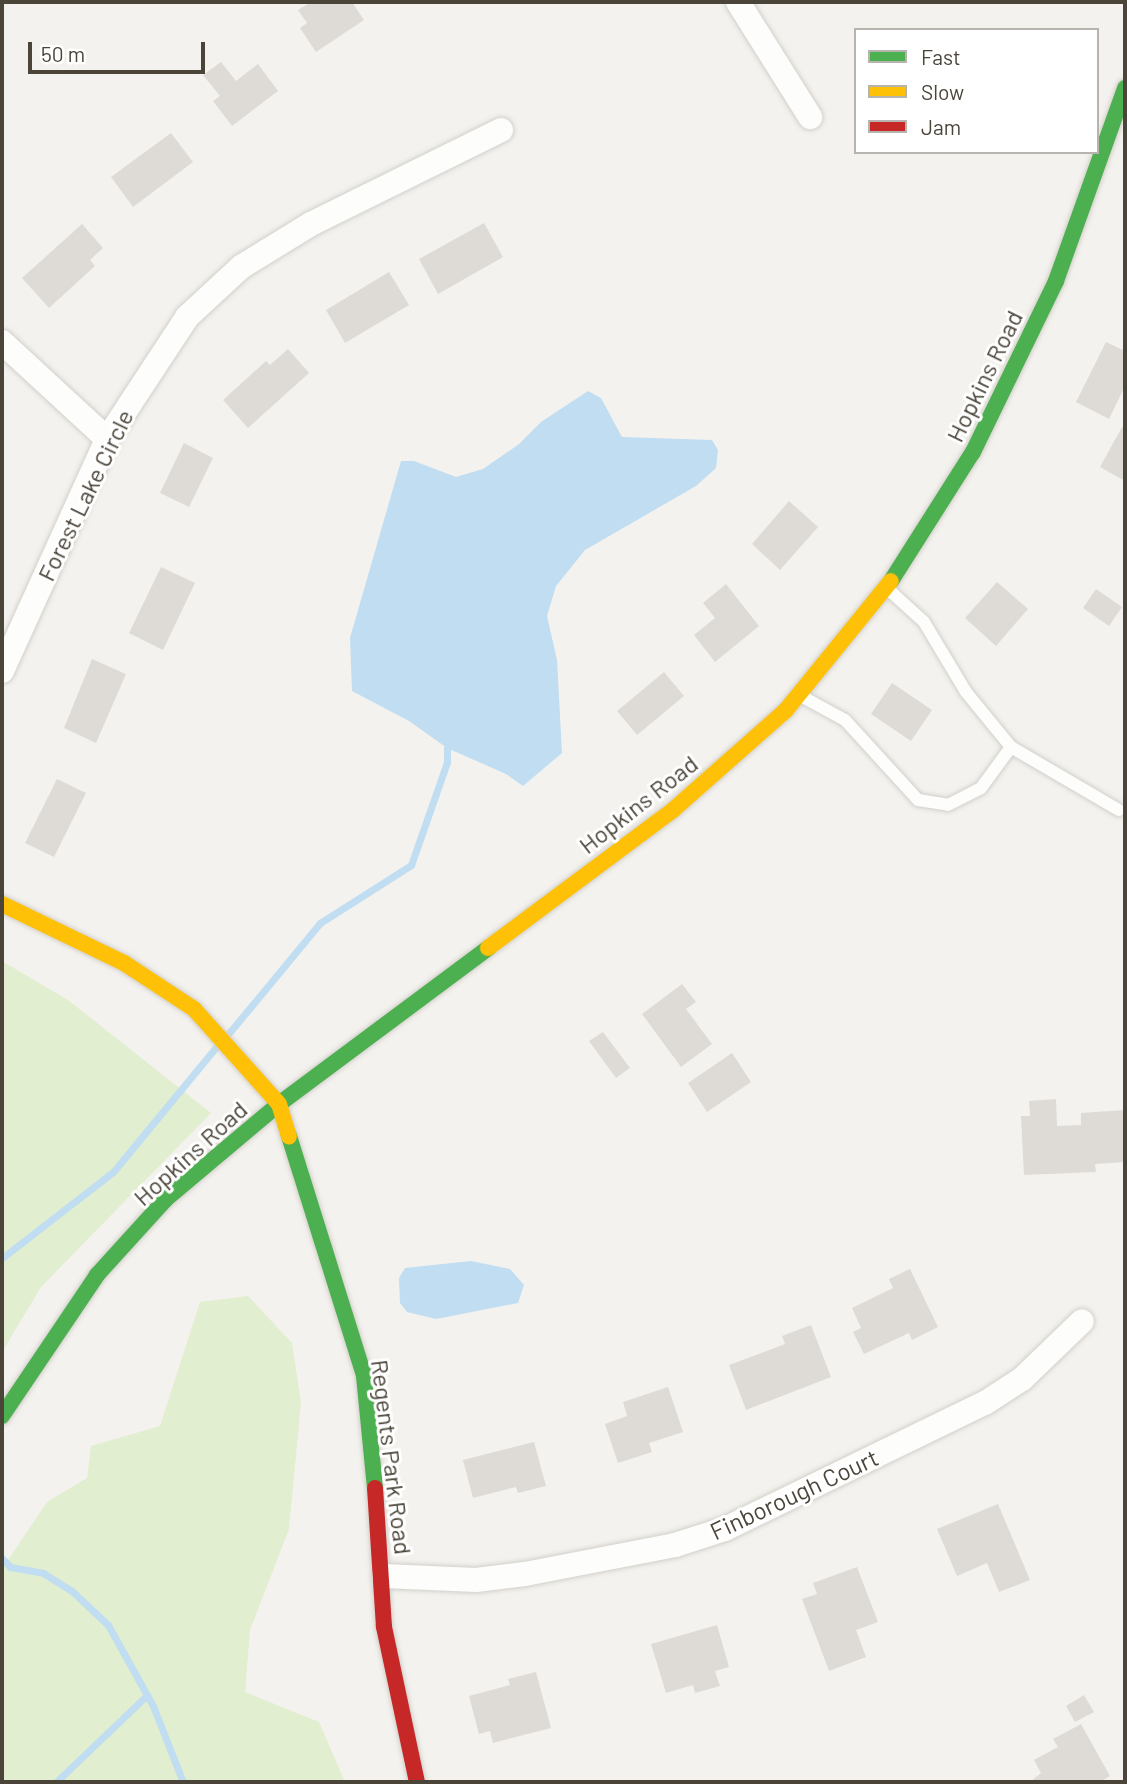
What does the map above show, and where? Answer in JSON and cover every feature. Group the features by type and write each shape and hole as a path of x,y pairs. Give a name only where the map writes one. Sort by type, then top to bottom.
{"main road":[{"name":"Hopkins Road","path":"2,1416 97,1275 166,1199 279,1104 673,810 799,694 887,587 973,452 1050,293 1125,89"},
{"path":"2,904 124,963 194,1009 279,1104"},
{"name":"Regents Park Road","path":"279,1104 363,1376 384,1576 384,1627 394,1690 417,1782"}],"street":[{"path":"738,2 810,117"},
{"name":"Forest Lake Circle","path":"2,671 107,439 187,317 241,267 311,224 501,130"},
{"path":"2,342 107,439"},
{"name":"Finborough Court","path":"384,1576 476,1580 526,1574 675,1545 725,1529 985,1403 1022,1379 1082,1321"}],"lane":[{"path":"887,587 924,622 966,692 1012,747 1119,810"},
{"path":"799,694 845,720 918,800 948,805 981,788 1012,747"}],"green space":[{"path":"2,961 68,1000 211,1113 41,1287 2,1352"},
{"path":"248,1296 292,1343 301,1402 289,1529 250,1630 245,1692 319,1722 345,1782 2,1782 2,1569 47,1502 87,1478 91,1446 160,1426 200,1302"}],"water":[{"path":"588,391 601,398 622,437 712,440 718,450 716,468 696,486 585,550 556,586 547,616 557,660 562,753 523,786 506,774 447,748 409,721 352,691 350,638 401,461 414,461 456,477 483,469 519,444 541,422"},
{"path":"471,1261 510,1269 524,1285 518,1303 436,1319 407,1312 400,1303 399,1278 405,1268"}],"building":[{"path":"311,2 352,2 364,20 316,52 300,28 307,23 298,10"},
{"path":"221,62 236,81 258,64 278,91 232,126 213,101 220,96 203,75"},
{"path":"171,133 193,162 133,207 111,177"},
{"path":"484,223 503,257 438,294 419,259"},
{"path":"82,224 103,248 90,260 95,266 49,308 22,278"},
{"path":"389,272 409,305 345,343 326,310"},
{"path":"1106,342 1125,351 1125,386 1109,419 1076,402"},
{"path":"288,349 309,373 248,428 223,400 266,361 270,365"},
{"path":"1122,427 1125,429 1125,481 1100,467"},
{"path":"184,443 213,458 189,507 160,493"},
{"path":"789,501 818,527 780,570 752,544"},
{"path":"161,567 195,583 163,650 129,633"},
{"path":"997,582 1028,609 996,646 965,618"},
{"path":"726,584 759,626 715,662 694,635 715,618 703,603"},
{"path":"1096,589 1122,607 1109,626 1083,608"},
{"path":"92,659 126,674 96,743 64,728"},
{"path":"664,672 684,696 637,735 617,711"},
{"path":"892,683 932,710 911,741 871,714"},
{"path":"57,779 86,793 54,857 25,843"},
{"path":"682,984 696,1002 686,1009 712,1044 681,1067 642,1014"},
{"path":"603,1032 630,1068 616,1078 589,1041"},
{"path":"732,1053 751,1082 707,1112 688,1083"},
{"path":"1056,1099 1057,1126 1081,1125 1081,1113 1125,1110 1125,1162 1095,1164 1096,1172 1024,1175 1021,1116 1030,1116 1029,1101"},
{"path":"910,1269 938,1327 912,1340 909,1333 864,1354 853,1332 861,1328 852,1308 893,1288 889,1279"},
{"path":"811,1325 831,1377 746,1410 729,1365 785,1344 782,1336"},
{"path":"668,1387 683,1432 649,1443 652,1452 618,1463 605,1424 627,1416 623,1402"},
{"path":"534,1442 546,1486 518,1493 516,1487 473,1498 463,1460"},
{"path":"998,1504 1030,1580 999,1592 987,1563 957,1576 937,1529"},
{"path":"857,1567 878,1622 856,1630 866,1657 829,1671 802,1599 817,1594 813,1583"},
{"path":"717,1625 729,1667 715,1671 720,1686 695,1693 693,1685 666,1693 651,1644"},
{"path":"536,1672 551,1728 493,1743 490,1731 479,1734 469,1696 510,1685 508,1679"},
{"path":"1084,1695 1094,1712 1075,1722 1066,1706"},
{"path":"1081,1724 1110,1776 1100,1782 1030,1782 1041,1773 1034,1760 1058,1747 1053,1739"}],"waterway":[{"path":"229,1033 320,923 411,865 447,762 447,748"},
{"path":"2,1258 113,1172 216,1047"},
{"path":"2,1558 10,1567 43,1573 72,1591 108,1625 153,1706 183,1782"},
{"path":"56,1782 147,1695"}],"traffic: fast":[{"path":"891,581 973,452 1056,281 1125,88"},
{"path":"2,1416 97,1275 166,1199 279,1104 488,948"},
{"path":"289,1136 364,1376 375,1488"}],"traffic: slow":[{"path":"488,948 673,810 786,710 891,581"},
{"path":"2,904 124,963 194,1009 279,1104 289,1136"}],"traffic: jam":[{"path":"375,1488 384,1627 417,1782"}]}
